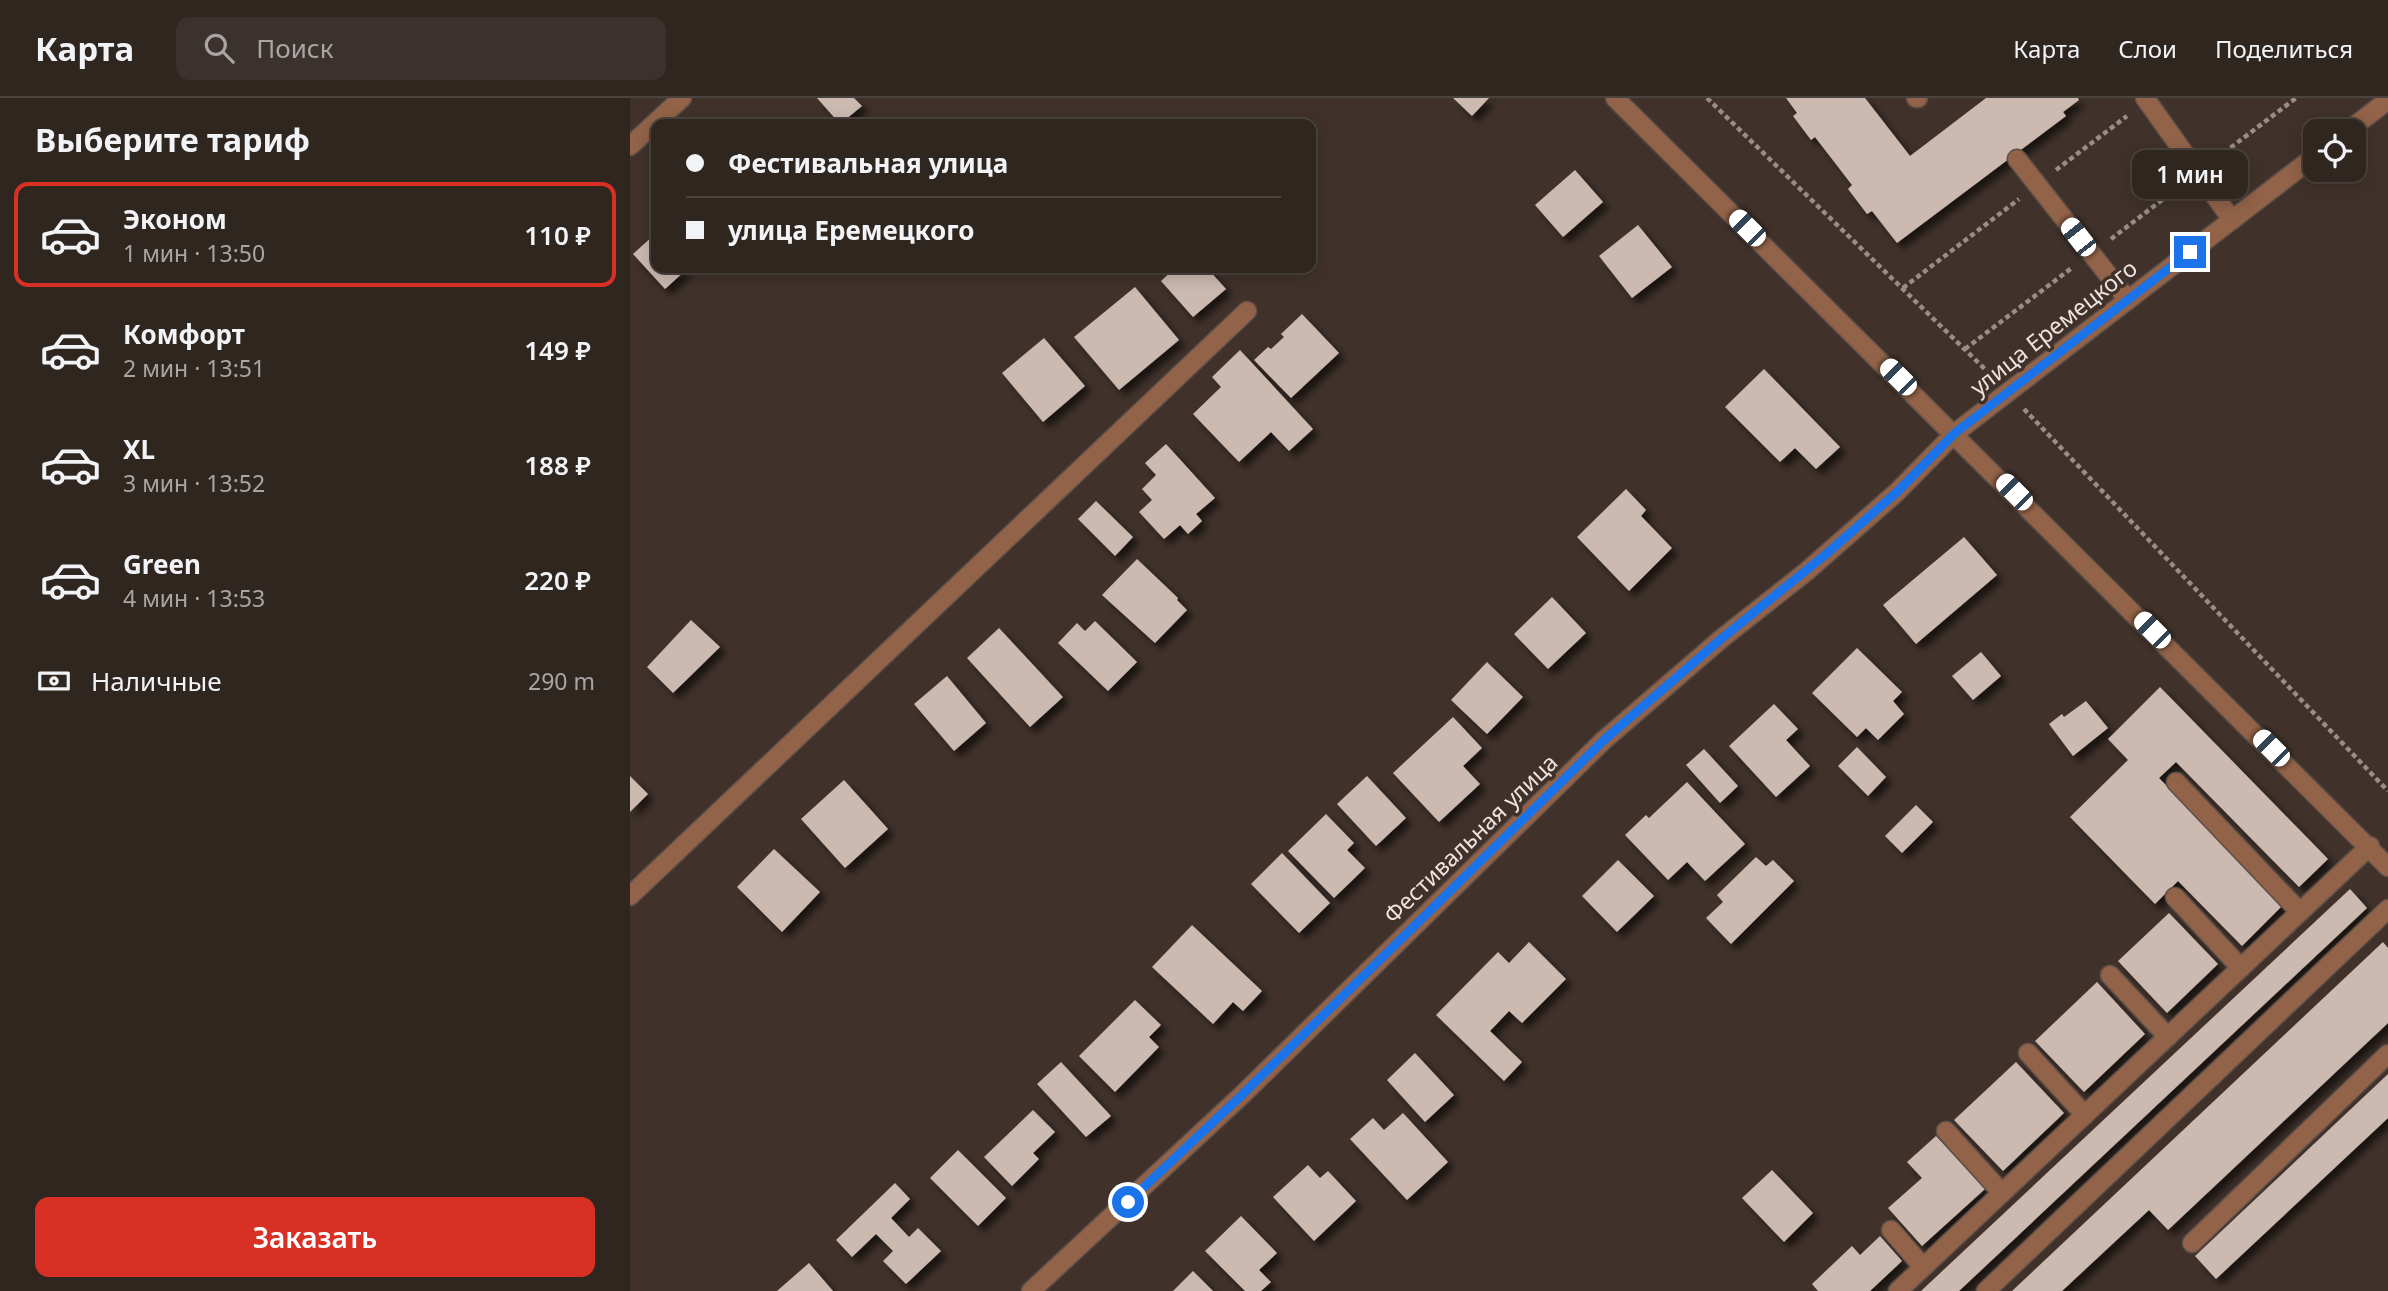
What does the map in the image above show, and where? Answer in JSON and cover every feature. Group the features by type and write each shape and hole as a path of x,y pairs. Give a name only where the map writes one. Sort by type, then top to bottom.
{"street":[{"path":"659,119 682,98"},
{"path":"1615,98 1955,433 2388,867"},
{"path":"2145,98 2232,220"},
{"path":"2363,119 2388,100"},
{"path":"630,146 651,127"},
{"path":"2017,159 2128,300"},
{"name":"улица Еремецкого","path":"1955,433 2303,165"},
{"path":"630,896 1247,311"},
{"name":"Фестивальная улица","path":"1031,1291 1243,1094 1604,740 1663,687 1807,571 1897,492 1955,433"},
{"path":"2176,782 2300,912"},
{"path":"1898,1291 2370,846"},
{"path":"2175,897 2241,968"},
{"path":"1986,1291 2388,909"},
{"path":"2110,975 2168,1037"},
{"path":"2028,1053 2085,1115"},
{"path":"2192,1243 2388,1054"},
{"path":"1946,1131 2002,1193"},
{"path":"1891,1230 1923,1267"}],"path":[{"path":"1707,98 2008,392 2388,791"},
{"path":"1965,349 2296,98"}],"building":[{"path":"817,98 854,98 862,106 846,119 836,119"},
{"path":"1453,98 1489,98 1472,116"},
{"path":"1786,98 1865,98 1910,156 1986,98 2079,100 2063,112 2066,116 1897,243 1872,211 1867,214 1848,189 1852,185 1815,137 1811,140 1793,116 1797,113"},
{"path":"1575,170 1603,202 1563,237 1535,205"},
{"path":"1638,225 1672,267 1632,298 1599,256"},
{"path":"651,238 651,273 683,273 665,289 633,254"},
{"path":"1170,273 1212,273 1226,289 1193,317 1161,281"},
{"path":"1135,287 1179,340 1119,390 1074,337"},
{"path":"1302,314 1339,353 1291,398 1254,360 1284,337 1281,334"},
{"path":"1044,338 1085,386 1043,422 1002,373"},
{"path":"1240,350 1313,429 1289,451 1271,432 1239,462 1193,414 1221,387 1212,377"},
{"path":"1764,369 1840,447 1816,469 1795,448 1780,462 1725,407"},
{"path":"1166,444 1215,498 1196,514 1202,521 1188,534 1180,525 1164,539 1139,512 1152,500 1142,489 1156,475 1145,463"},
{"path":"1626,489 1646,510 1641,516 1672,548 1629,591 1577,537"},
{"path":"1096,501 1133,537 1115,556 1078,519"},
{"path":"1964,537 1997,575 1916,644 1883,605"},
{"path":"1137,559 1187,610 1155,643 1102,595"},
{"path":"1552,597 1586,633 1548,669 1514,634"},
{"path":"691,620 720,647 673,693 647,667"},
{"path":"1095,621 1137,662 1108,691 1058,643 1077,623 1085,631"},
{"path":"999,628 1063,697 1030,727 967,658"},
{"path":"1857,648 1902,692 1893,701 1904,714 1878,740 1866,728 1857,737 1812,693"},
{"path":"1981,652 2001,676 1973,700 1952,676"},
{"path":"1487,662 1523,697 1487,734 1451,700"},
{"path":"947,676 986,723 954,751 914,704"},
{"path":"2160,687 2328,859 2299,887 2176,762 2159,778 2283,905 2242,946 2178,881 2155,904 2070,817 2128,760 2108,739"},
{"path":"2086,701 2108,728 2073,756 2049,724"},
{"path":"1774,704 1798,729 1786,740 1810,766 1776,797 1729,746"},
{"path":"1453,717 1482,748 1463,766 1480,784 1439,822 1393,773"},
{"path":"1857,747 1886,777 1868,796 1838,766"},
{"path":"1704,749 1738,786 1720,803 1686,765"},
{"path":"630,776 648,794 630,812"},
{"path":"1367,776 1406,818 1376,846 1337,804"},
{"path":"844,780 888,829 845,868 801,819"},
{"path":"1687,782 1745,844 1705,881 1687,862 1668,880 1625,835 1646,815 1649,818"},
{"path":"1916,805 1933,822 1902,853 1885,836"},
{"path":"1326,814 1354,843 1347,850 1365,868 1334,898 1288,851"},
{"path":"774,849 820,892 782,932 737,887"},
{"path":"1282,853 1330,903 1299,933 1251,884"},
{"path":"1756,857 1766,866 1773,860 1794,881 1731,944 1706,918 1723,902 1717,895"},
{"path":"1618,860 1654,896 1617,932 1582,896"},
{"path":"2350,889 2367,908 1959,1291 1921,1291"},
{"path":"2169,913 2218,964 2167,1013 2118,961"},
{"path":"1192,925 1262,991 1243,1011 1233,1002 1213,1024 1152,967"},
{"path":"1529,942 1566,979 1522,1023 1509,1011 1490,1031 1522,1062 1504,1081 1436,1015 1498,952 1509,963"},
{"path":"2383,942 2388,948 2388,1023 2168,1230 2149,1210 2062,1291 2012,1291"},
{"path":"2097,982 2145,1034 2084,1092 2035,1041"},
{"path":"1135,1000 1161,1025 1149,1037 1159,1047 1115,1092 1079,1056"},
{"path":"1415,1053 1454,1095 1425,1122 1387,1080"},
{"path":"1061,1062 1111,1116 1086,1137 1037,1084"},
{"path":"2016,1062 2064,1113 2003,1171 1954,1120"},
{"path":"2388,1074 2388,1118 2216,1279 2195,1256"},
{"path":"1033,1110 1055,1132 1033,1153 1039,1159 1012,1186 984,1157"},
{"path":"1403,1113 1448,1162 1407,1200 1350,1139 1373,1118 1384,1130"},
{"path":"1936,1136 1985,1189 1922,1246 1888,1208 1922,1178 1907,1162"},
{"path":"958,1150 1006,1198 978,1226 930,1178"},
{"path":"1308,1165 1320,1178 1328,1171 1356,1201 1314,1241 1273,1197"},
{"path":"1772,1170 1813,1213 1784,1242 1742,1198"},
{"path":"895,1183 910,1199 891,1218 909,1237 918,1228 941,1251 906,1284 883,1261 893,1251 876,1234 852,1257 836,1240"},
{"path":"1241,1216 1277,1253 1259,1270 1271,1282 1261,1291 1245,1291 1205,1251"},
{"path":"1880,1236 1902,1261 1870,1291 1818,1291 1812,1284 1852,1246 1860,1255"},
{"path":"809,1263 833,1291 777,1291"},
{"path":"1193,1271 1213,1291 1173,1291"}],"route":[{"path":"1128,1202 1243,1094 1604,740 1663,687 1807,571 1897,492 1955,433 2190,252"}]}
